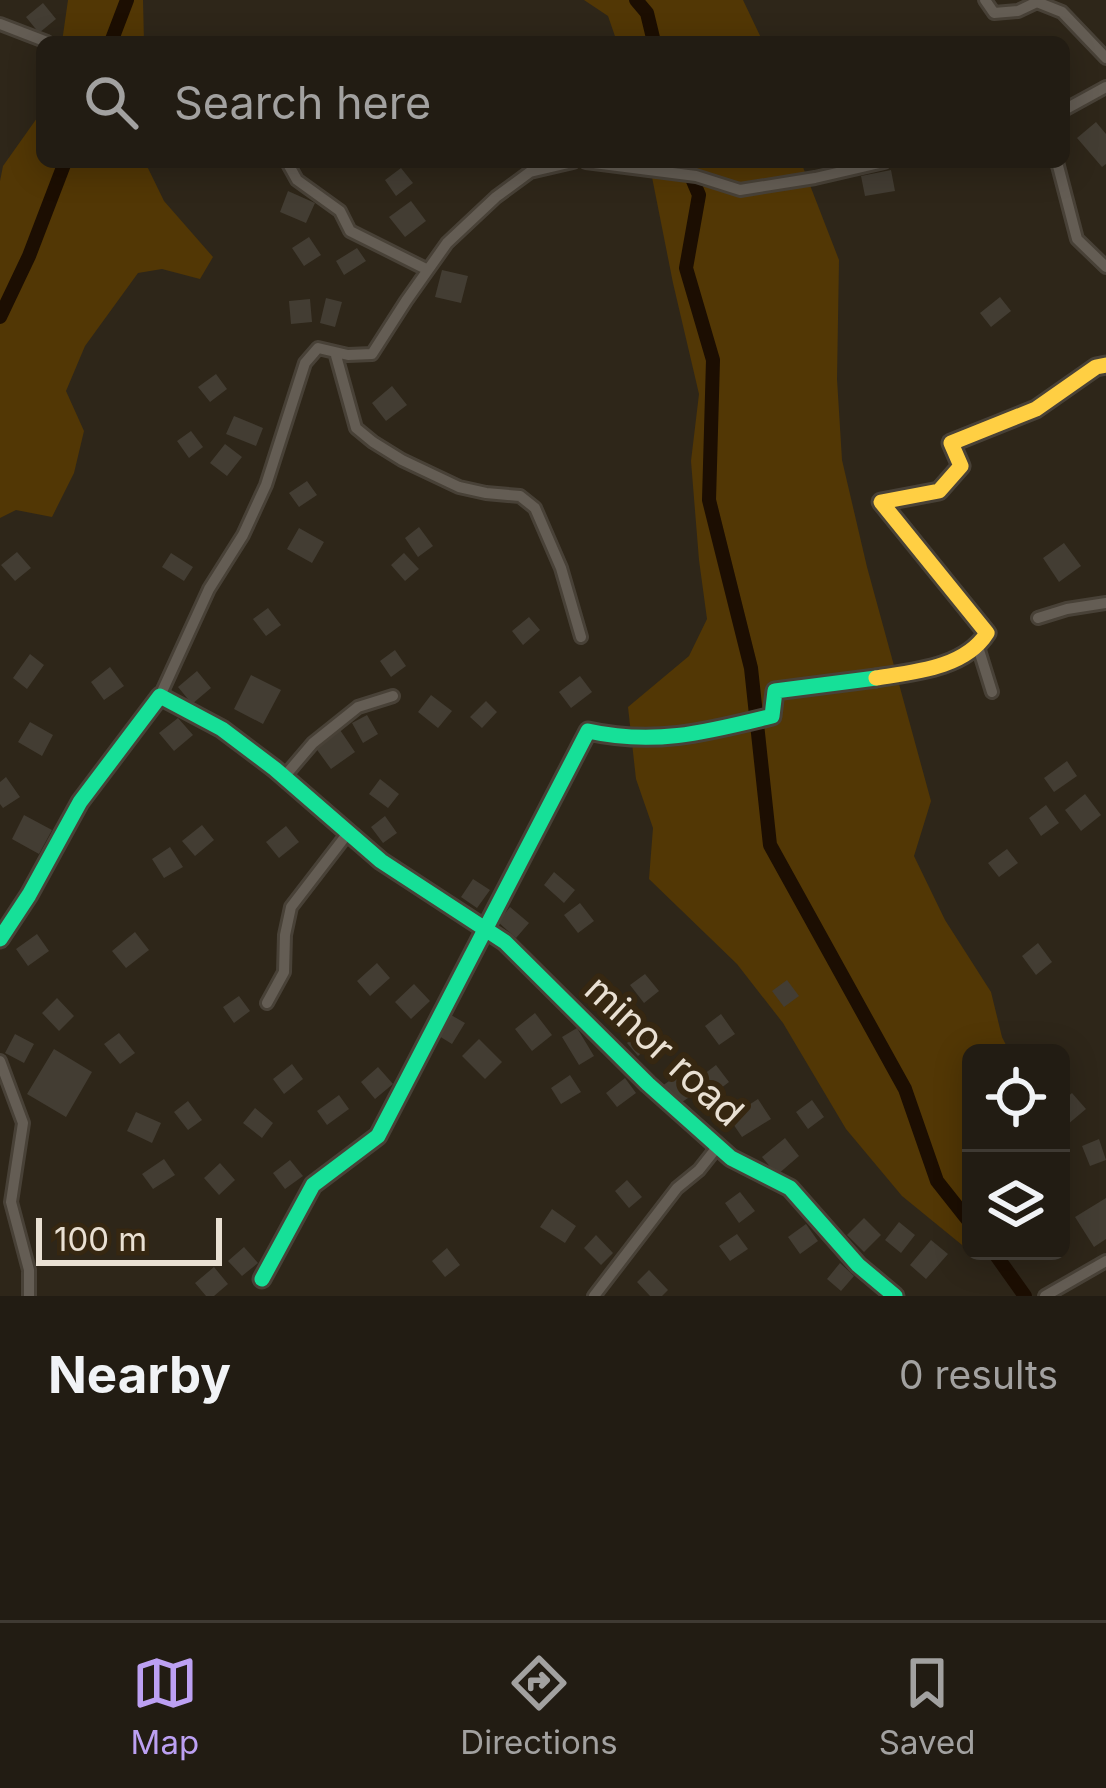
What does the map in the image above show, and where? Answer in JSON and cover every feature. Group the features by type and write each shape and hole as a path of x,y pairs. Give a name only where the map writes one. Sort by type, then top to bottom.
{"street":[{"path":"985,0 994,13 1018,11 1037,2 1062,12 1106,58"},
{"path":"0,24 36,38"},
{"path":"1070,107 1106,87"},
{"path":"290,168 297,180 340,211 350,231 428,270"},
{"path":"0,939 20,915 78,805 160,696 209,590 243,535 266,485 305,363 318,348 373,355 447,243 496,197 530,172 547,168"},
{"path":"634,168 691,175 740,190 858,168"},
{"path":"1059,168 1077,239 1106,267"},
{"path":"335,352 356,428 373,442 459,487 520,496 536,508 561,568 581,637"},
{"path":"262,1280 314,1185 378,1136 588,731 672,740 761,718 775,691 948,662 978,647 987,633 880,502 939,490 961,466 951,443 1036,409 1106,365"},
{"path":"1038,617 1106,603"},
{"path":"978,647 992,692"},
{"name":"minor road","path":"160,696 222,730 381,861 506,942 648,1084 730,1158 790,1188 858,1265 895,1296"},
{"path":"284,777 314,743 358,707 393,696"},
{"path":"267,1003 284,973 291,907 348,833"},
{"path":"0,1061 23,1124 11,1202 28,1270 29,1296"},
{"path":"594,1296 677,1188 718,1147"},
{"path":"1045,1296 1106,1261"}],"shaded area":[{"path":"68,0 143,0 144,36 63,36"},
{"path":"584,0 743,0 760,36 615,36 608,16"},
{"path":"36,119 36,168 148,168 164,201 213,257 200,279 162,269 138,273 85,346 66,391 84,431 74,473 52,517 16,510 0,518 3,166"},
{"path":"650,168 803,168 839,260 837,379 842,460 931,801 914,856 945,920 991,992 1006,1044 962,1044 962,1245 902,1196 846,1129 783,1023 737,964 649,879 653,828 636,779 628,707 689,656 707,619 691,461 699,394"}],"building":[{"path":"43,3 56,19 39,33 26,17"},
{"path":"1096,122 1106,134 1106,164 1102,167 1077,138"},
{"path":"401,168 413,183 396,196 385,180"},
{"path":"891,170 895,191 865,196 861,176"},
{"path":"288,191 315,203 306,223 280,212"},
{"path":"411,201 426,221 405,237 389,217"},
{"path":"309,237 321,255 304,266 292,248"},
{"path":"357,248 366,261 344,275 336,261"},
{"path":"442,270 468,276 461,303 435,297"},
{"path":"1000,297 1011,311 991,327 980,313"},
{"path":"326,298 342,302 335,327 320,323"},
{"path":"310,299 312,322 291,324 289,301"},
{"path":"216,374 227,389 210,402 198,387"},
{"path":"392,386 407,405 386,421 372,403"},
{"path":"234,416 263,428 256,446 226,434"},
{"path":"191,431 203,447 189,458 177,441"},
{"path":"225,444 242,457 227,476 210,463"},
{"path":"307,481 317,495 299,507 289,493"},
{"path":"419,527 433,546 418,557 405,538"},
{"path":"299,528 324,542 312,563 287,549"},
{"path":"1064,543 1081,566 1059,582 1043,558"},
{"path":"17,552 31,568 15,581 1,565"},
{"path":"171,553 193,567 184,581 162,567"},
{"path":"404,553 419,569 405,581 391,565"},
{"path":"268,608 281,625 266,636 253,619"},
{"path":"529,617 540,630 523,645 512,631"},
{"path":"395,650 406,666 391,677 380,661"},
{"path":"30,654 44,665 27,689 13,678"},
{"path":"110,667 124,686 104,700 91,682"},
{"path":"197,671 211,688 192,704 178,687"},
{"path":"251,675 281,690 263,724 234,709"},
{"path":"580,676 592,692 571,708 559,692"},
{"path":"431,695 452,711 438,728 418,712"},
{"path":"486,701 497,712 482,728 470,717"},
{"path":"367,715 378,734 363,743 352,723"},
{"path":"178,718 193,735 174,751 159,733"},
{"path":"30,722 53,735 42,756 18,742"},
{"path":"340,730 355,752 331,769 315,747"},
{"path":"1067,761 1077,776 1054,792 1044,778"},
{"path":"6,777 20,797 3,808 0,782"},
{"path":"380,779 399,794 388,808 369,794"},
{"path":"1085,794 1101,815 1081,831 1065,810"},
{"path":"1046,805 1059,823 1041,836 1029,818"},
{"path":"24,815 52,830 39,854 12,839"},
{"path":"385,816 397,833 383,843 371,827"},
{"path":"202,825 214,840 195,856 182,841"},
{"path":"286,826 299,842 279,858 266,842"},
{"path":"170,847 183,867 164,878 152,859"},
{"path":"1007,849 1018,863 999,877 988,863"},
{"path":"554,872 575,890 564,903 544,885"},
{"path":"473,879 490,890 477,908 461,897"},
{"path":"580,903 594,921 578,933 564,915"},
{"path":"510,907 529,923 516,938 498,922"},
{"path":"135,932 149,950 126,968 112,951"},
{"path":"37,934 49,951 28,966 16,949"},
{"path":"1038,943 1052,962 1036,975 1022,956"},
{"path":"377,963 390,978 370,996 357,981"},
{"path":"645,974 659,991 644,1003 630,985"},
{"path":"787,980 799,996 784,1007 772,991"},
{"path":"414,984 430,1001 411,1019 395,1002"},
{"path":"239,996 250,1011 234,1023 223,1007"},
{"path":"57,998 74,1016 59,1031 42,1013"},
{"path":"535,1013 552,1035 532,1051 515,1029"},
{"path":"721,1014 735,1034 719,1045 705,1026"},
{"path":"451,1015 465,1023 452,1044 439,1036"},
{"path":"647,1025 658,1038 638,1056 627,1043"},
{"path":"577,1028 594,1056 579,1065 562,1037"},
{"path":"119,1033 135,1053 120,1064 104,1044"},
{"path":"15,1034 34,1044 24,1063 5,1053"},
{"path":"479,1039 502,1062 485,1079 462,1056"},
{"path":"54,1049 92,1072 66,1117 27,1094"},
{"path":"292,1064 303,1079 284,1094 273,1079"},
{"path":"716,1065 729,1082 712,1095 699,1078"},
{"path":"378,1067 393,1084 375,1099 361,1082"},
{"path":"679,1074 694,1094 676,1106 662,1086"},
{"path":"570,1075 581,1092 561,1104 551,1088"},
{"path":"625,1078 636,1093 617,1107 606,1093"},
{"path":"339,1095 349,1109 327,1125 317,1111"},
{"path":"1070,1095 1086,1109 1070,1122"},
{"path":"758,1099 771,1119 742,1137 729,1118"},
{"path":"812,1100 824,1117 808,1129 796,1112"},
{"path":"188,1101 202,1120 188,1130 174,1112"},
{"path":"255,1108 273,1123 262,1138 243,1123"},
{"path":"136,1112 161,1123 152,1143 127,1131"},
{"path":"785,1138 799,1156 777,1175 762,1157"},
{"path":"1099,1139 1106,1160 1090,1166 1082,1146"},
{"path":"164,1159 175,1175 153,1189 142,1174"},
{"path":"290,1160 303,1176 285,1189 273,1173"},
{"path":"220,1163 235,1180 219,1195 204,1178"},
{"path":"627,1180 642,1197 629,1208 615,1191"},
{"path":"740,1192 755,1211 739,1223 725,1203"},
{"path":"1106,1198 1106,1239 1094,1247 1075,1217"},
{"path":"552,1209 576,1226 565,1243 540,1227"},
{"path":"864,1218 881,1235 864,1252 847,1235"},
{"path":"899,1222 915,1235 901,1253 885,1240"},
{"path":"806,1224 818,1241 800,1254 788,1237"},
{"path":"737,1234 748,1249 730,1261 719,1246"},
{"path":"596,1235 613,1253 601,1265 584,1248"},
{"path":"931,1240 948,1254 926,1279 910,1265"},
{"path":"244,1247 258,1263 242,1276 228,1261"},
{"path":"447,1248 460,1265 445,1277 432,1261"},
{"path":"840,1263 854,1276 841,1291 827,1279"},
{"path":"214,1267 228,1284 214,1296 206,1296 195,1283"},
{"path":"649,1270 668,1290 662,1296 650,1296 637,1282"}],"waterway":[{"path":"113,36 127,0"},
{"path":"636,0 647,13 653,36"},
{"path":"0,317 63,168"},
{"path":"688,168 699,195 686,268 713,360 709,500 751,668 770,845 905,1089 937,1181 962,1213"},
{"path":"999,1260 1025,1296"}],"traffic: fast":[{"path":"262,1279 313,1185 378,1136 588,731 636,737 703,732 772,716 775,691 876,678"},
{"path":"0,939 80,802 160,696 222,729 381,861 505,942 648,1084 731,1158 790,1188 858,1265 895,1296"}],"traffic: slow":[{"path":"876,678 952,661 987,633 881,502 939,491 961,466 951,443 1036,409 1096,367 1106,365"}]}
